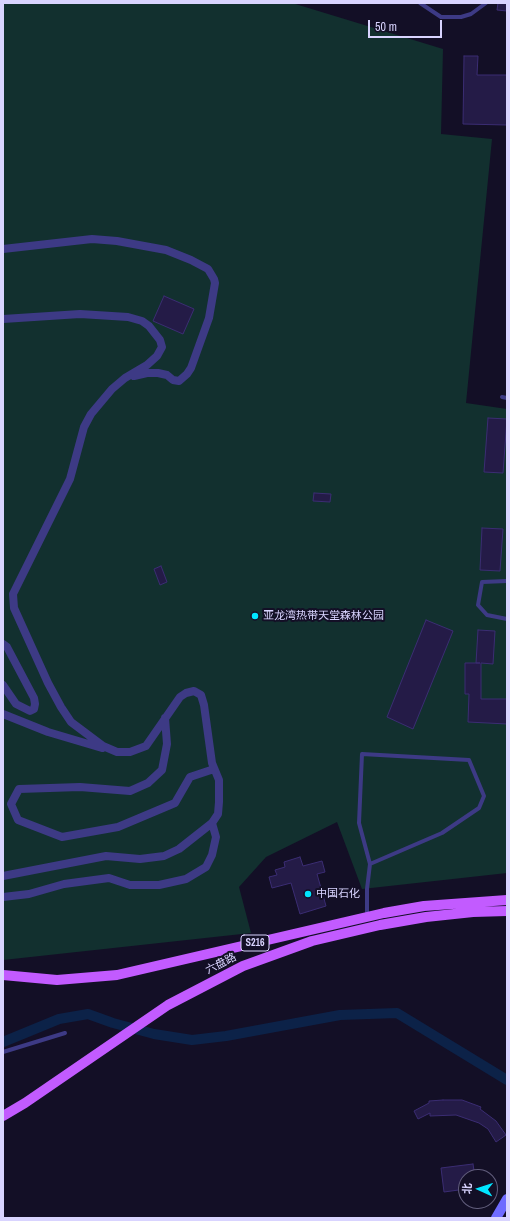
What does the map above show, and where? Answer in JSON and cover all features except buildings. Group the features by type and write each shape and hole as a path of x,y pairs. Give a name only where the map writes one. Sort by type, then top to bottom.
{"main road":[{"name":"六盘路","path":"3,975 57,980 117,975 367,917 424,906 507,900"},
{"name":"六盘路","path":"3,1116 103,1051 168,1005 243,966 312,941 380,925 426,917 473,912 507,911"}],"street":[{"path":"3,250 92,240 117,241 166,250 208,269 215,283 209,318 191,368 187,374 179,381 173,380 167,375 158,373 147,373 125,378"},
{"path":"3,319 80,314 128,317 142,321 155,332 162,347 158,356 147,365 125,378 98,404 84,427 70,479 16,588 13,600 19,623 48,683 71,722 97,742 116,752"},
{"path":"3,644 7,647 34,698 34,709 30,711 16,704 3,685"},
{"path":"3,714 67,738 116,752 130,752 146,746 180,697 186,692 194,691 200,695 204,705 214,769 219,780 218,814 212,823 179,849 164,856 140,859 106,856 3,876"},
{"path":"165,718 167,744 162,770 148,783 130,791 80,787 19,789 11,804 18,820 62,837 118,827 175,803 190,777 214,769"},
{"path":"3,897 29,894 64,884 109,878 130,885 159,885 186,880 206,868 212,855 216,837 212,823"},
{"path":"496,1218 507,1199"}],"lane":[{"path":"420,3 441,17 460,17 471,14 486,3"},
{"path":"502,397 507,398"},
{"path":"507,581 482,582 478,605 487,615 507,618"},
{"path":"367,917 367,889 370,864 359,823 362,754 469,760 484,796 479,808 442,833 370,864"},
{"path":"3,1052 65,1033"}],"green space":[{"name":"亚龙湾热带天堂森林公园","path":"3,3 292,3 443,49 441,134 492,139 466,403 507,409 507,873 362,889 337,822 266,857 239,887 251,933 3,960"}],"waterway":[{"path":"3,1042 59,1019 88,1014 113,1023 154,1034 192,1040 226,1036 340,1015 397,1013 507,1080"}],"place":[{"name":"亚龙湾热带天堂森林公园","path":"255,616"},
{"name":"中国石化","path":"308,894"}]}
